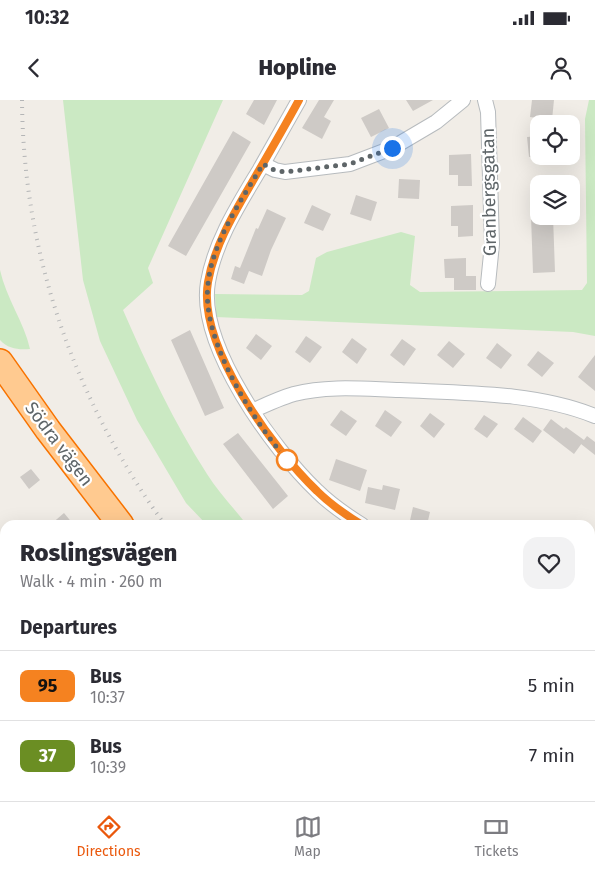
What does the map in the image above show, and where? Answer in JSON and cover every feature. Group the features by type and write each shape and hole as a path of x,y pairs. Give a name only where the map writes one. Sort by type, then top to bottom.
{"highway":[{"name":"Södra vägen","path":"0,362 48,430 117,520"}],"street":[{"path":"299,100 225,231 213,260 208,284 208,304 216,343 252,411 285,458 317,492 354,520"},
{"path":"263,164 274,170 285,172 350,164 392,148 436,122 463,100"},
{"name":"Granbergsgatan","path":"485,100 488,112 492,244 488,284"},
{"path":"252,411 294,394 334,388 414,391 541,400 576,408 595,416"}],"green space":[{"path":"63,100 223,100 148,268 153,283 123,310 151,373 183,435 211,481 243,520 202,520 186,503 137,420 100,341 83,280"},
{"path":"589,100 595,100 595,336 573,332 216,317 215,294 302,295 309,291 316,258 327,252 401,232 415,236 410,285 420,292 582,290 587,283 585,119"},
{"path":"0,270 30,349 14,348 0,340"}],"building":[{"path":"254,100 277,100 264,125 246,114"},
{"path":"319,100 334,100 324,117 331,121 322,139 302,128"},
{"path":"406,100 433,100 413,111"},
{"path":"532,100 554,100 552,115 530,115"},
{"path":"379,109 389,128 371,137 361,118"},
{"path":"233,131 251,142 186,256 168,246"},
{"path":"527,137 530,137 530,157 529,157"},
{"path":"471,154 472,186 458,186 458,175 449,175 449,155"},
{"path":"399,179 420,180 419,199 398,198"},
{"path":"356,195 377,202 371,221 350,214"},
{"path":"312,205 331,214 323,231 304,223"},
{"path":"473,205 473,236 458,237 458,226 451,226 451,206"},
{"path":"267,209 286,218 271,250 262,276 249,271 244,284 231,279 235,266 240,268 256,228 258,229"},
{"path":"531,225 553,225 555,272 533,273"},
{"path":"466,258 466,276 476,276 476,290 454,290 454,278 445,278 444,259"},
{"path":"190,330 224,408 205,416 171,340"},
{"path":"256,334 272,346 261,360 246,348"},
{"path":"306,336 322,347 310,363 295,352"},
{"path":"352,338 367,349 357,364 342,352"},
{"path":"402,339 416,349 404,366 390,355"},
{"path":"449,341 465,354 453,368 437,355"},
{"path":"497,343 512,355 501,369 486,358"},
{"path":"538,351 554,363 542,377 527,365"},
{"path":"595,355 595,391 578,377"},
{"path":"341,410 357,421 346,436 330,425"},
{"path":"385,410 402,422 391,437 375,426"},
{"path":"430,413 445,424 434,438 420,426"},
{"path":"484,415 498,424 487,438 474,429"},
{"path":"523,417 542,431 533,443 514,429"},
{"path":"551,419 584,440 587,436 595,442 595,455 581,444 574,454 543,430"},
{"path":"238,433 288,496 273,509 223,444"},
{"path":"336,459 367,470 360,491 329,480"},
{"path":"31,469 40,480 29,489 20,477"},
{"path":"383,485 400,489 395,510 365,503 368,487 382,490"},
{"path":"413,507 430,512 428,520 410,520"},
{"path":"64,513 70,520 56,520"}],"railway":[{"path":"22,100 25,157 32,214 44,269 60,324 80,377 105,428 133,477 162,520"}],"bus line":[{"name":"95","path":"299,100 239,203 225,231 213,260 208,284 208,304 216,343 235,382 260,424 285,458 317,492 354,520"}],"route":[{"path":"287,460 252,411 216,343 208,304 208,284 213,260 239,203 263,164 274,170 285,172 350,164 392,148"}]}
